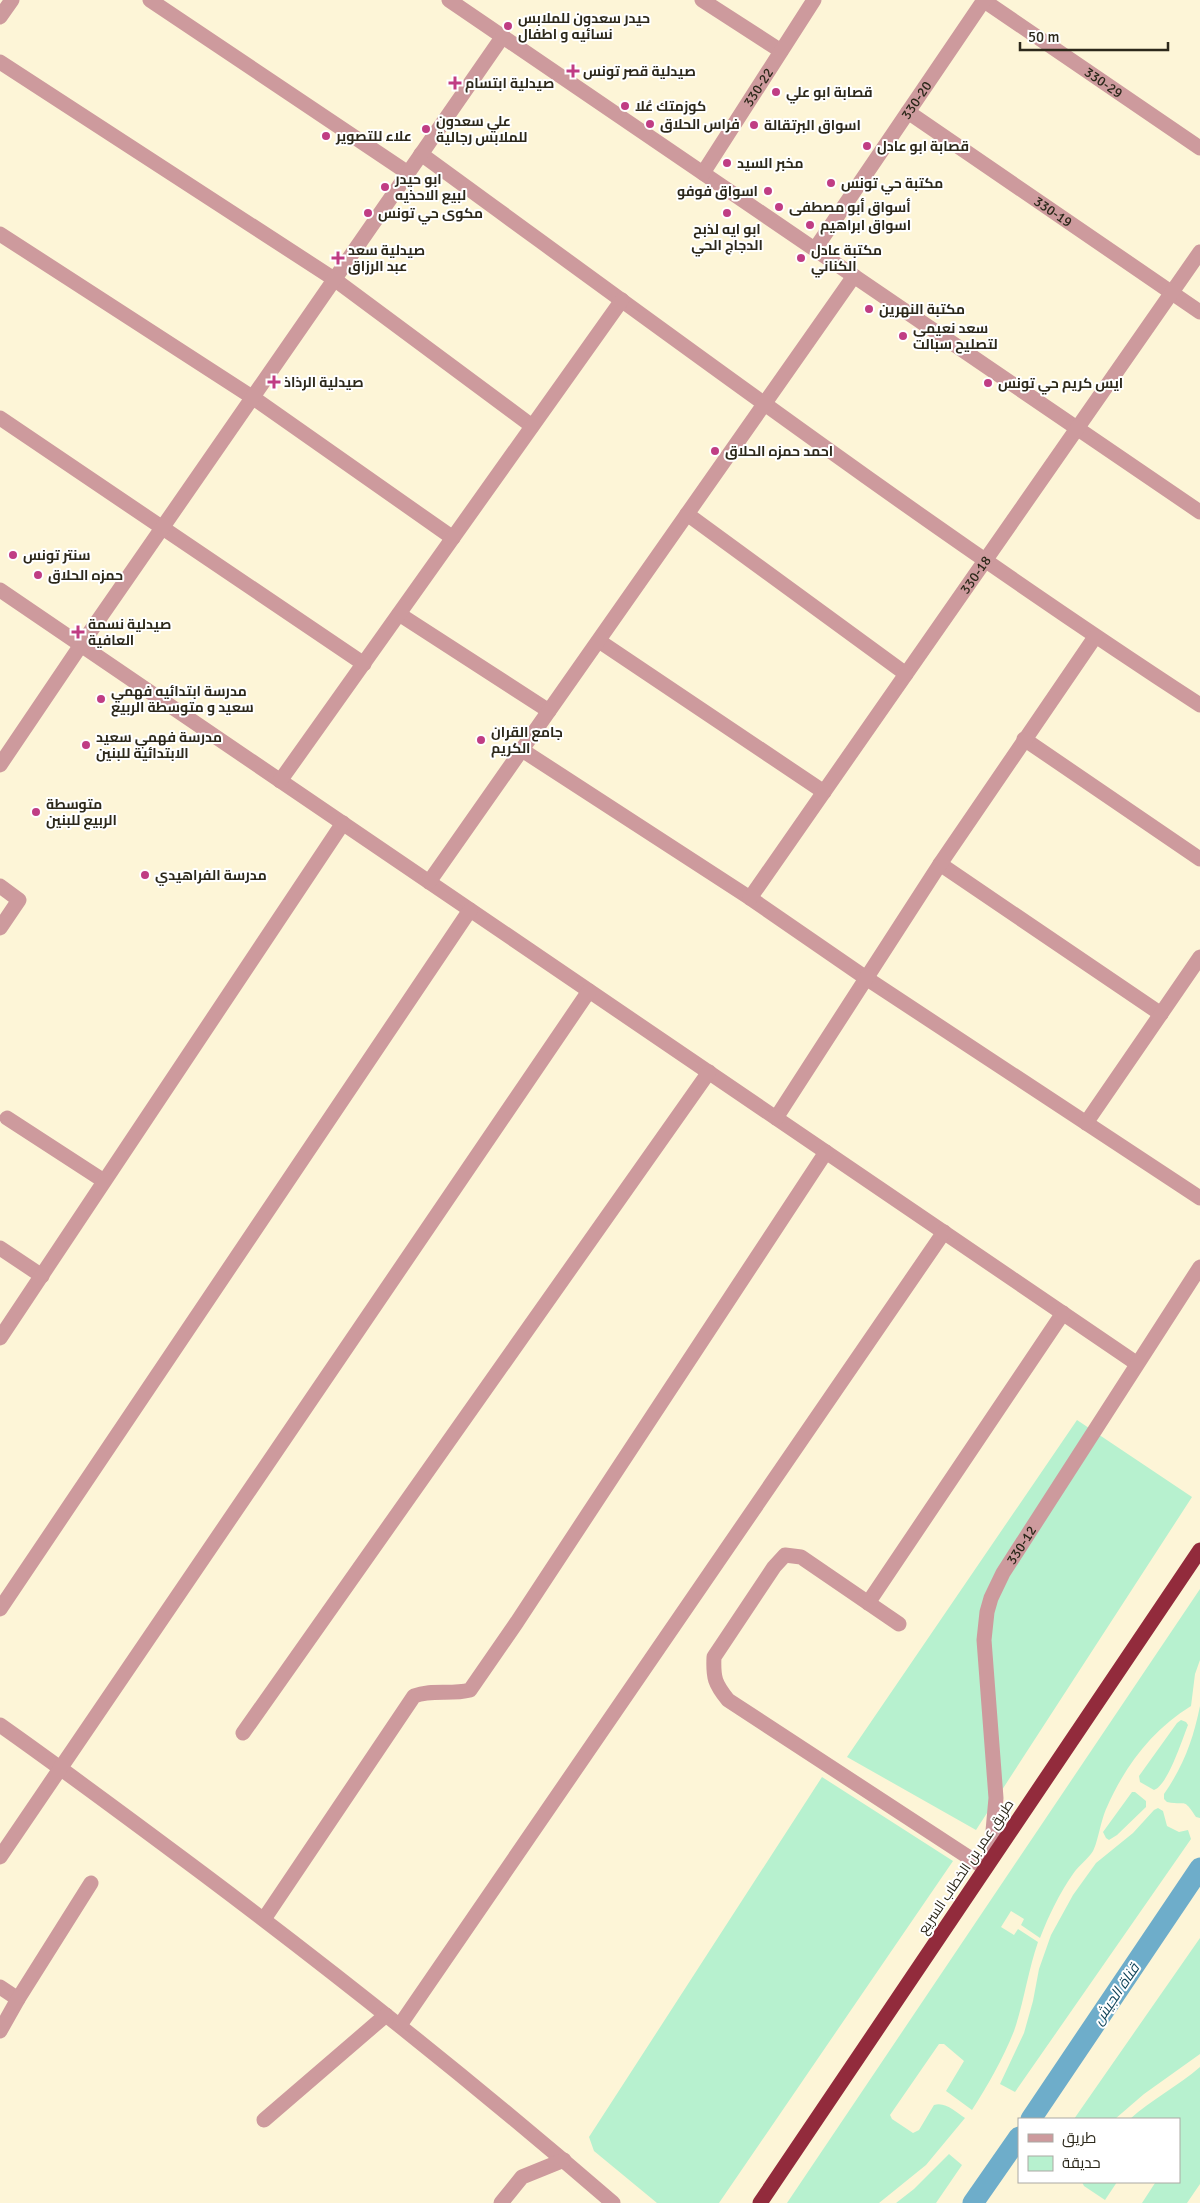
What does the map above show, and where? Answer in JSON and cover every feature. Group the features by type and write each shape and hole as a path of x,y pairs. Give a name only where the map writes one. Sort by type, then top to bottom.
{"highway":[{"name":"طريق عمر بن الخطاب السريع","path":"760,2203 1200,1550"}],"street":[{"path":"0,17 12,0"},
{"path":"150,0 408,173"},
{"path":"449,0 1200,512"},
{"path":"702,0 781,51"},
{"name":"330-22","path":"703,173 814,0"},
{"name":"330-20","path":"815,249 983,0"},
{"name":"330-29","path":"983,0 1200,148"},
{"path":"0,765 80,645 503,36"},
{"path":"0,62 334,279 532,426"},
{"name":"330-19","path":"908,112 1200,312"},
{"path":"421,154 985,561 1200,705"},
{"path":"0,234 252,397 453,538"},
{"name":"330-18","path":"750,898 1200,252"},
{"path":"429,882 854,276"},
{"path":"280,781 622,300"},
{"path":"0,418 364,664"},
{"path":"688,514 906,674"},
{"path":"0,590 1136,1363"},
{"path":"399,614 549,711"},
{"path":"776,1118 940,864 1024,739 1096,637"},
{"path":"599,640 824,792"},
{"path":"1024,739 1200,860"},
{"path":"522,750 750,898 866,978 1200,1198"},
{"path":"0,1338 343,823"},
{"path":"940,864 1161,1014"},
{"path":"0,886 19,900 0,928"},
{"path":"0,1609 470,910"},
{"path":"1086,1123 1200,957"},
{"path":"0,1856 590,991"},
{"path":"243,1733 709,1072"},
{"path":"7,1118 104,1181"},
{"path":"264,1919 414,1696 423,1692 460,1692 470,1690 517,1622 826,1152"},
{"path":"400,2025 944,1232"},
{"path":"0,1248 42,1276"},
{"name":"330-12","path":"986,1866 993,1835 996,1798 984,1640 991,1598 1003,1572 1136,1363 1200,1267"},
{"path":"868,1603 1063,1313"},
{"path":"899,1624 801,1557 785,1555 774,1567 714,1657 716,1686 728,1700 986,1866"},
{"path":"0,1725 61,1767 264,1919 386,2014 564,2160 613,2203"},
{"path":"0,2031 18,1999 92,1883"},
{"path":"0,1987 18,1999"},
{"path":"264,2120 386,2014"},
{"path":"501,2203 522,2177 564,2160"}],"green space":[{"path":"1077,1420 1192,1497 976,1830 847,1757"},
{"path":"1200,1589 1200,1660 1195,1674 1191,1706 1164,1726 1131,1763 1107,1807 1093,1851 1075,1871 1063,1889 1040,1938 1021,1925 1024,1919 1011,1911 1001,1927 1014,1935 1018,1929 1038,1942 1014,2031 995,2072 972,2110 946,2091 964,2061 944,2044 939,2044 890,2115 892,2119 913,2133 919,2130 934,2105 942,2104 965,2118 926,2165 879,2203 787,2203"},
{"path":"1200,1706 1200,1818 1196,1817 1189,1807 1184,1804 1167,1802 1164,1799 1164,1794 1187,1752"},
{"path":"1181,1720 1188,1725 1178,1751 1164,1780 1154,1790 1140,1782 1139,1776"},
{"path":"822,1777 953,1861 719,2203 657,2203 594,2151 589,2137"},
{"path":"1132,1792 1135,1792 1146,1801 1146,1807 1117,1835 1109,1840 1103,1832"},
{"path":"1158,1808 1163,1811 1167,1826 1179,1832 1188,1830 1191,1839 1015,2092 1000,2084 1024,2033 1039,1969 1051,1935 1073,1895 1096,1863 1133,1833"},
{"path":"1200,1938 1200,2054 1144,2094 1116,2118 1075,2118"},
{"path":"1200,2067 1200,2184 1187,2203 1142,2203 1155,2183 1180,2183 1180,2118 1131,2118"},
{"path":"949,2154 962,2165 936,2203 896,2203 914,2189"},
{"path":"1082,2183 1116,2183 1105,2200"}],"waterway":[{"name":"قناة الجيش","path":"1032,2118 1200,1868"},
{"name":"قناة الجيش","path":"973,2203 1018,2138"}],"place":[{"name":"حيدر سعدون للملابس نسائيه و اطفال","path":"508,26"},
{"name":"صيدلية قصر تونس","path":"573,71"},
{"name":"صيدلية ابتسام","path":"455,83"},
{"name":"قصابة ابو علي","path":"776,92"},
{"name":"كوزمتك عُلا","path":"625,106"},
{"name":"فراس الحلاق","path":"650,124"},
{"name":"اسواق البرتقالة","path":"754,125"},
{"name":"علي سعدون للملابس رجالية","path":"426,129"},
{"name":"علاء للتصوير","path":"326,136"},
{"name":"قصابة ابو عادل","path":"867,146"},
{"name":"مخبر السيد","path":"727,163"},
{"name":"مكتبة حي تونس","path":"831,183"},
{"name":"ابو حيدر لبيع الاحذيه","path":"385,187"},
{"name":"اسواق فوفو","path":"768,191"},
{"name":"أسواق أبو مصطفى","path":"779,207"},
{"name":"مكوى حي تونس","path":"368,213"},
{"name":"ابو ايه لذبح الدجاج الحي","path":"727,213"},
{"name":"اسواق ابراهيم","path":"810,225"},
{"name":"صيدلية سعد عبد الرزاق","path":"338,258"},
{"name":"مكتبة عادل الكناني","path":"801,258"},
{"name":"مكتبة النهرين","path":"869,309"},
{"name":"سعد نعيمي لتصليح سبالت","path":"903,336"},
{"name":"صيدلية الرذاذ","path":"274,382"},
{"name":"ايس كريم حي تونس","path":"988,383"},
{"name":"احمد حمزه الحلاق","path":"715,451"},
{"name":"سنتر تونس","path":"13,555"},
{"name":"حمزه الحلاق","path":"38,575"},
{"name":"صيدلية نسمة العافية","path":"78,632"},
{"name":"مدرسة ابتدائيه فهمي سعيد و متوسطة الربيع","path":"101,699"},
{"name":"جامع القران الكريم","path":"481,740"},
{"name":"مدرسة فهمي سعيد الابتدائية للبنين","path":"86,745"},
{"name":"متوسطة الربيع للبنين","path":"36,812"},
{"name":"مدرسة الفراهيدي","path":"145,875"}]}
